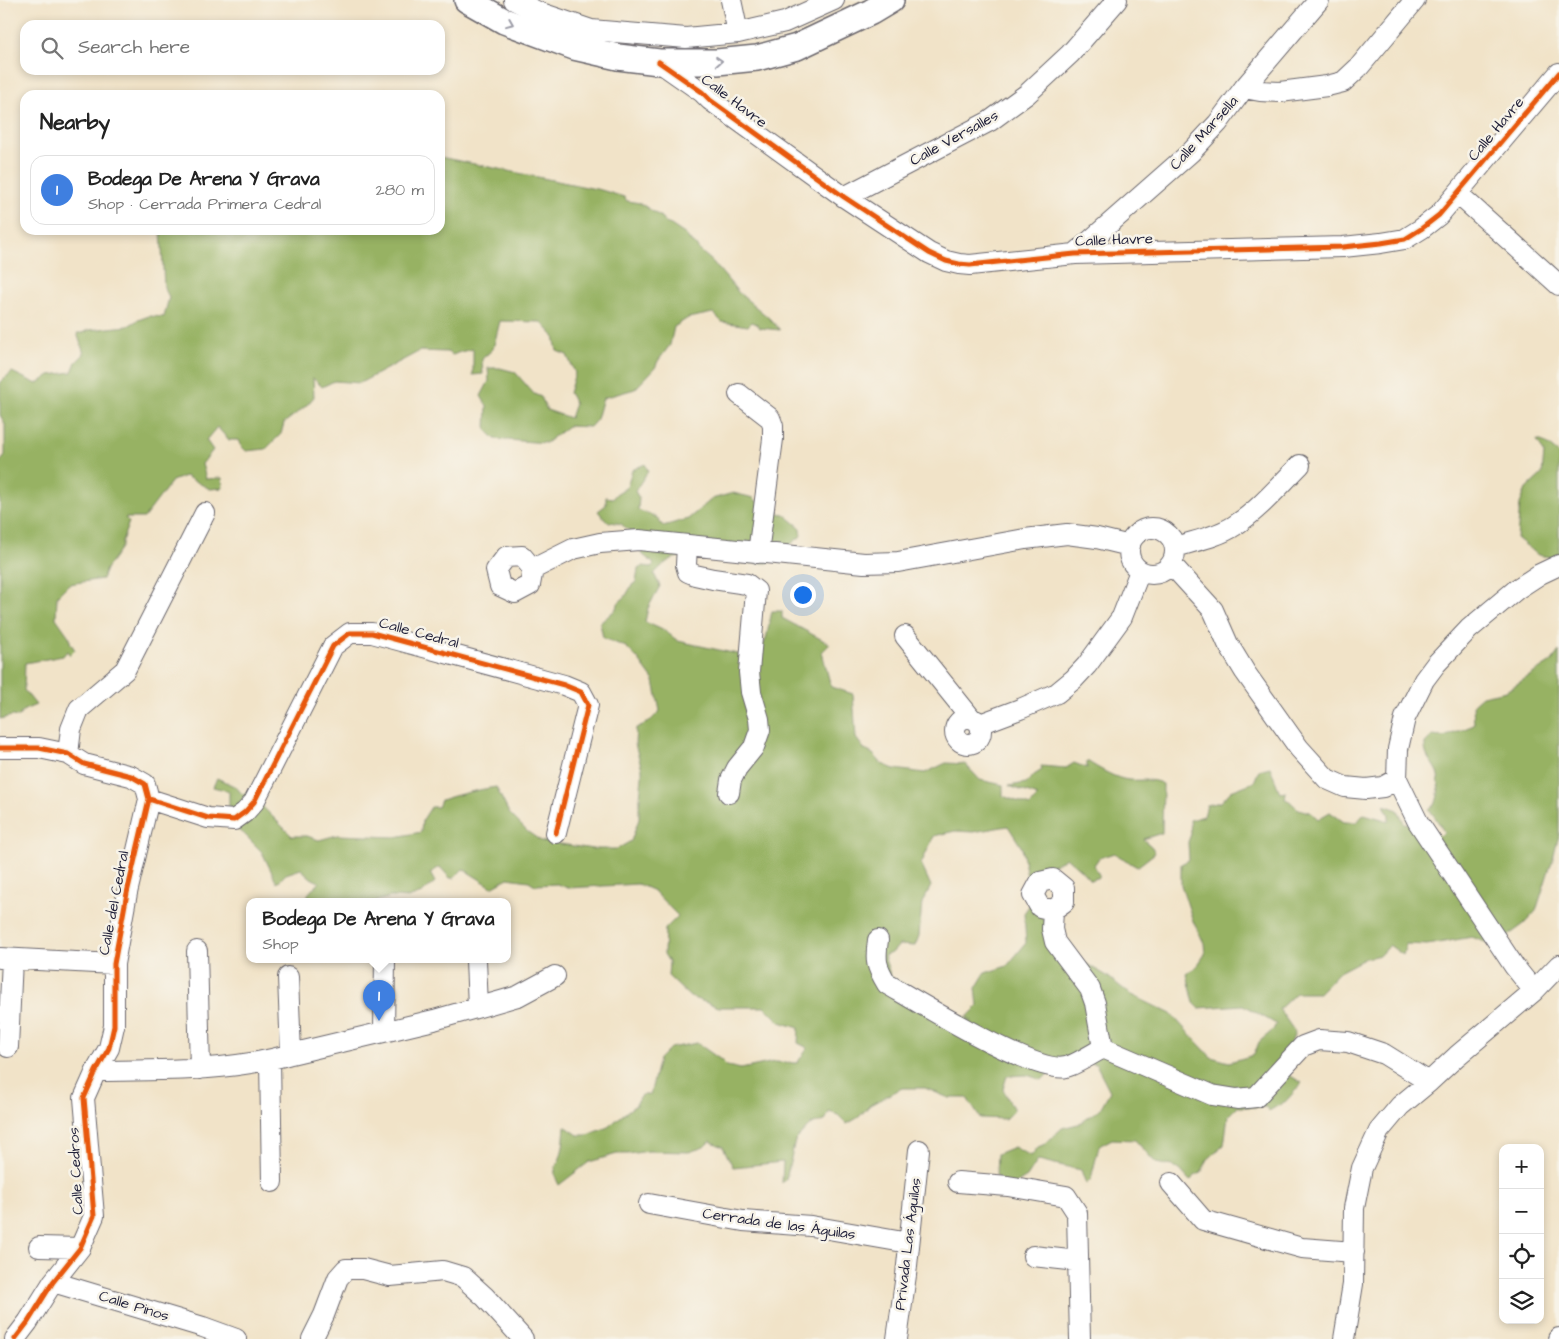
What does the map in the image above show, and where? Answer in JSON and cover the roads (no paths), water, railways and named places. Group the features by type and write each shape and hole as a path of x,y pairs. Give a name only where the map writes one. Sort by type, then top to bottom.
{"main road":[{"path":"467,0 504,21 574,47 618,57 658,62 717,62 757,58 773,54 797,47 871,12 891,0"}],"street":[{"path":"514,0 538,12 591,30 686,38 738,33 785,22 834,0"},
{"path":"731,0 738,33"},
{"name":"Calle Versalles","path":"844,197 990,121 1027,94 1070,54 1117,0"},
{"name":"Calle Marsella","path":"1076,254 1191,152 1218,123 1244,88 1319,0"},
{"path":"1244,88 1280,92 1343,82 1359,67 1415,0"},
{"name":"Calle Havre","path":"658,62 702,92 710,100 844,197 928,253 946,261 970,265 1076,254 1343,247 1405,239 1439,214 1458,194 1559,73"},
{"path":"1458,194 1559,285"},
{"path":"739,394 770,418 773,426 773,439 758,553"},
{"path":"1300,465 1259,506 1233,526 1207,537 1174,556 1162,573 1149,574 1140,571 1132,562 1129,554 1133,538 1145,529 1153,528 1168,534 1173,540 1174,556 1213,610 1228,644 1245,672 1299,748 1327,779 1345,786 1366,789 1382,786 1397,779"},
{"path":"68,754 71,729 79,709 125,670 204,513"},
{"path":"533,569 573,549 600,543 639,540 864,563 898,562 1025,539 1067,534 1097,538 1130,546"},
{"path":"687,545 686,565 688,572 713,579 747,584 756,591 749,672 751,692 759,719 760,730 754,747 736,768 731,780 729,794"},
{"path":"1534,991 1514,966 1418,822 1397,779 1398,749 1406,718 1424,680 1436,664 1469,629 1517,589 1540,574 1559,565"},
{"path":"905,636 975,721 1020,709 1057,693 1074,679 1122,617 1140,571"},
{"name":"Calle Cedral","path":"149,800 208,818 234,820 245,812 254,802 333,646 350,633 372,633 564,685 581,692 588,705 556,833"},
{"path":"0,748 39,748 68,754 84,764 131,776 145,784 149,800"},
{"name":"Calle del Cedral","path":"96,1071 109,1048 114,1026 114,964 126,893 149,800"},
{"path":"1053,910 1052,929 1055,942 1090,989 1096,1003 1103,1048"},
{"path":"878,940 876,956 878,970 887,984 987,1041 1049,1067 1066,1067 1103,1048"},
{"path":"198,951 200,1068"},
{"path":"8,1048 6,958 114,964"},
{"path":"384,1032 385,963"},
{"path":"476,963 478,1008"},
{"path":"1344,1339 1353,1284 1354,1208 1362,1168 1379,1131 1400,1106 1534,991 1559,965"},
{"path":"96,1071 200,1068 270,1060 478,1008 518,996 555,976"},
{"path":"288,977 291,1054"},
{"path":"1103,1048 1212,1095 1237,1099 1256,1097 1303,1046 1319,1040 1348,1042 1384,1054 1429,1082"},
{"path":"270,1060 272,1182"},
{"name":"Calle Cedros","path":"15,1339 53,1282 80,1248 94,1216 84,1098 96,1071"},
{"name":"Privada Las Águilas","path":"897,1339 906,1275 918,1150"},
{"path":"958,1182 1017,1188 1066,1196 1077,1213 1080,1339"},
{"path":"1170,1183 1203,1220 1302,1248 1354,1252"},
{"name":"Cerrada de las Águilas","path":"649,1204 743,1221 811,1226 909,1244"},
{"path":"39,1247 80,1248"},
{"path":"1033,1256 1078,1261"},
{"path":"312,1339 324,1315 338,1278 346,1269 363,1269 390,1276 443,1270 463,1276 485,1297 522,1339"},
{"name":"Calle Pinos","path":"53,1282 200,1333 236,1339"}],"place":[{"name":"Bodega De Arena Y Grava","path":"379,1021"}]}
